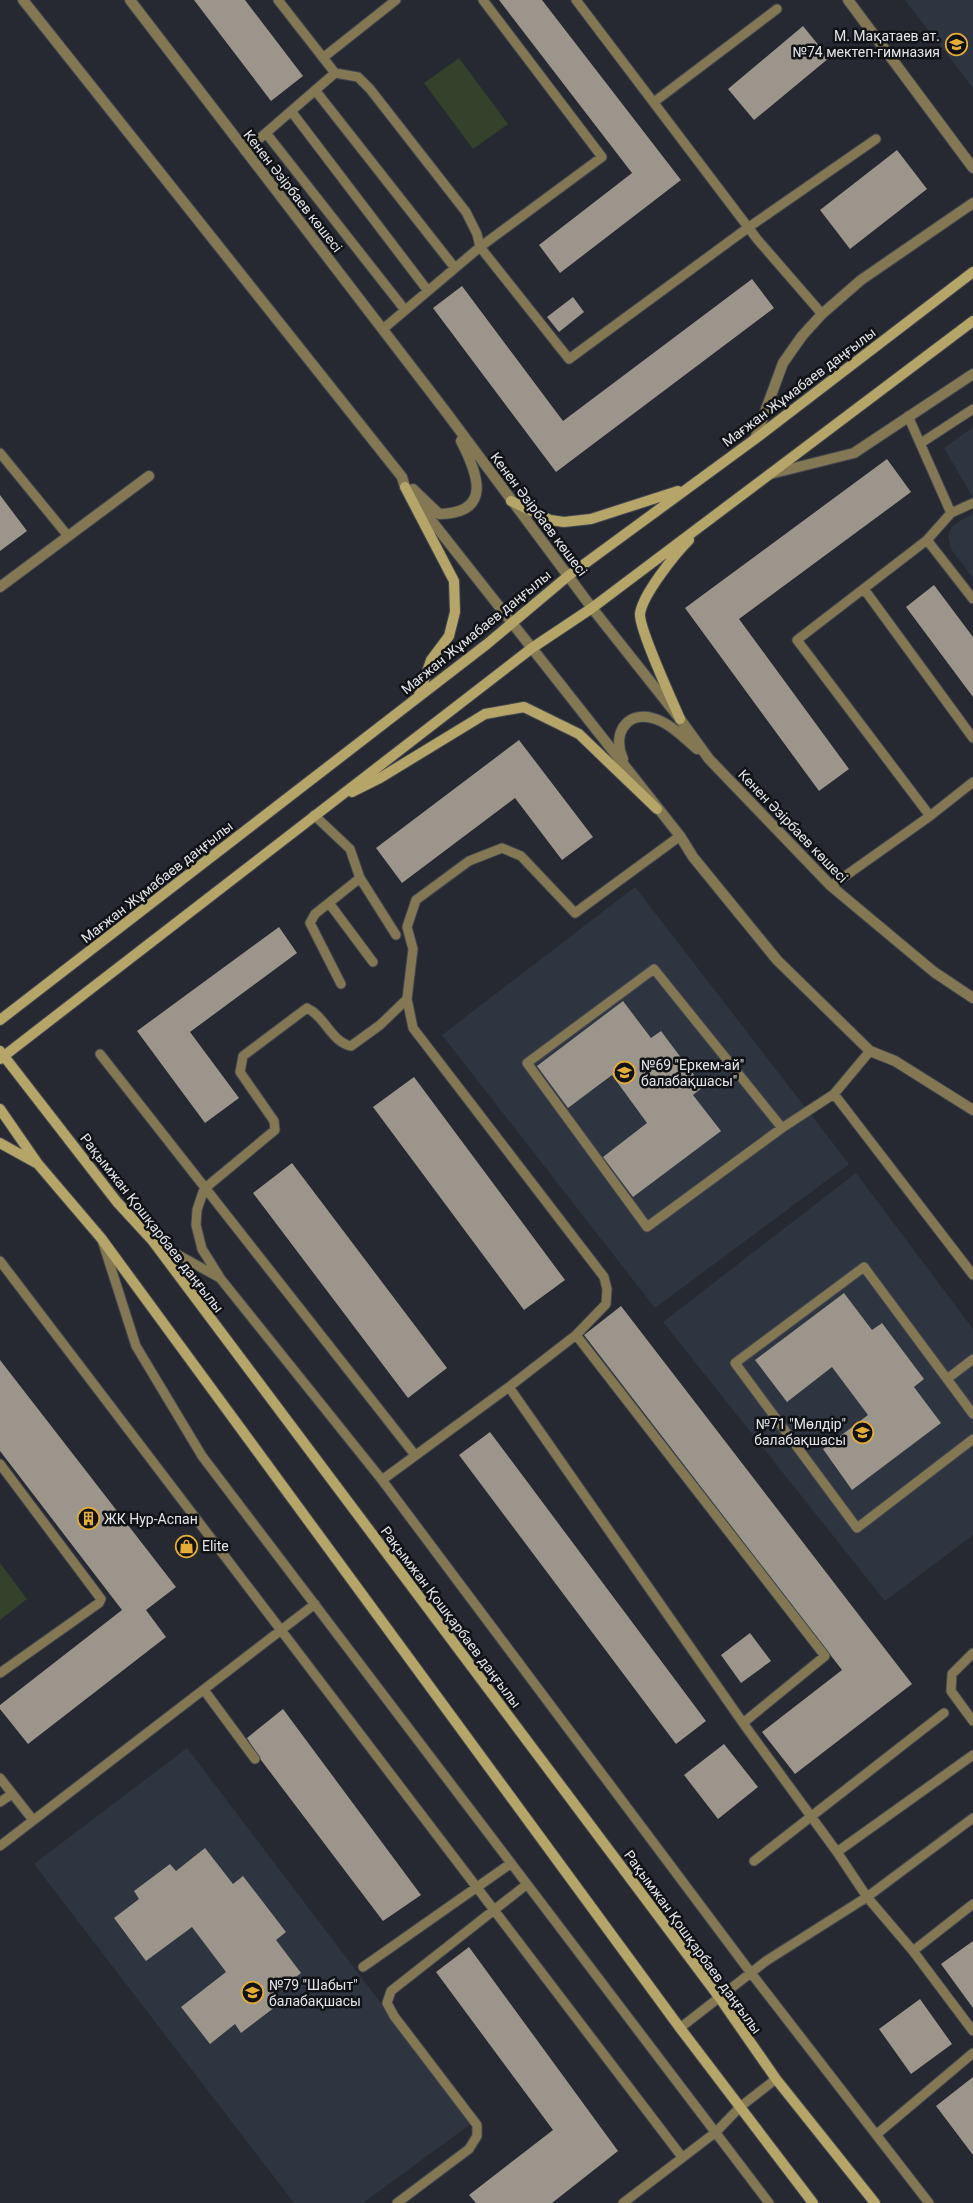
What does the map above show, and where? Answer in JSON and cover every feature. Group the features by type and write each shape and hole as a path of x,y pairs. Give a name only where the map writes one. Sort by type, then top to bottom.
{"main road":[{"name":"Мағжан Жұмабаев даңғылы","path":"0,1020 487,644 511,621 568,576 755,439 973,272"},
{"path":"1,1056 532,648 592,608 973,322"},
{"path":"403,482 454,582 455,612 449,636 431,660 419,696"},
{"path":"512,501 550,520 564,522 591,519 619,508 686,489"},
{"path":"680,718 647,640 640,614 648,595 682,546 739,496"},
{"path":"329,804 380,778 485,714 524,707 580,734 658,809"},
{"name":"Рақымжан Қошқарбаев даңғылы","path":"1,1056 117,1202 152,1240 719,1997 776,2079 876,2203"},
{"path":"0,1110 38,1164 101,1238 680,2028 813,2203"},
{"path":"0,1143 38,1164"}],"street":[{"path":"23,0 680,836 693,857 777,960 870,1052 895,1061 973,1110"},
{"name":"Кенен Әзірбаев көшесі","path":"130,0 383,329 592,608 680,718 709,759 831,886 934,972 973,998"},
{"path":"848,0 973,168"},
{"path":"755,439 783,363 802,336 822,314 861,280 973,203"},
{"path":"769,475 854,453 973,374"},
{"path":"403,482 439,514 464,510 475,499 478,483 472,462 443,408"},
{"path":"0,587 149,476"},
{"path":"629,772 618,748 618,736 631,720 640,718 652,718 670,726 709,759"}],"lane":[{"path":"278,0 335,72 358,77 370,89 466,212 477,234 480,247 569,359 749,227 876,139"},
{"path":"324,57 396,0"},
{"path":"383,329 480,247 602,157 483,0"},
{"path":"576,0 749,227 822,314"},
{"path":"654,102 777,9"},
{"path":"245,151 335,72"},
{"path":"316,90 455,268"},
{"path":"291,111 428,291"},
{"path":"266,133 405,310"},
{"path":"921,443 973,409"},
{"path":"908,416 951,513"},
{"path":"0,453 68,536"},
{"path":"930,816 797,640 928,540 951,513 973,502"},
{"path":"928,540 973,599"},
{"path":"864,589 973,738"},
{"path":"831,886 930,816 973,782"},
{"path":"314,815 350,849 360,878 396,935"},
{"path":"382,1480 576,1335 606,1304 607,1289 604,1277 413,1028 407,999 413,949 407,927 416,900 469,861 502,848 521,856 575,913 680,836"},
{"path":"341,984 310,923 315,914 360,878"},
{"path":"329,902 372,962"},
{"path":"782,1128 654,969 526,1063 647,1227 782,1128 834,1094 870,1052"},
{"path":"407,999 380,1024 351,1046 342,1044 316,1012 307,1008 243,1056 240,1072 274,1121 275,1130 204,1189 197,1210 196,1224 202,1249 220,1278 382,1480 751,1973 929,2203"},
{"path":"100,1054 415,1456"},
{"path":"834,1094 973,1275"},
{"path":"101,1238 136,1346 202,1456 769,2203"},
{"path":"152,1240 220,1278"},
{"path":"0,1261 3,1272 682,2157"},
{"path":"973,1414 864,1267 736,1363 858,1528 973,1439"},
{"path":"576,1335 825,1656 743,1723"},
{"path":"947,1379 973,1360"},
{"path":"508,1387 867,1897 913,1951 973,2031"},
{"path":"0,1464 101,1599 99,1603 0,1673"},
{"path":"0,1846 315,1604"},
{"path":"973,1653 952,1674 951,1691 973,1721"},
{"path":"204,1690 255,1759"},
{"path":"754,1861 810,1815 944,1713"},
{"path":"837,1852 973,1755"},
{"path":"0,1778 33,1820"},
{"path":"0,1802 12,1794"},
{"path":"680,2028 751,1973 867,1897 973,1818"},
{"path":"364,1967 510,1864"},
{"path":"397,2203 469,2149 477,2136 477,2125 394,2016 387,2003 391,1991 526,1885"},
{"path":"913,1951 973,1904"},
{"path":"877,2134 973,2053"},
{"path":"623,2203 716,2132 740,2107 776,2079"}],"shaded area":[{"name":"М. Мақатаев ат. №74 мектеп-гимназия","path":"905,0 973,0 973,88"},
{"path":"973,427 973,498 944,448"},
{"path":"973,513 973,578 951,549 948,536 952,526"},
{"name":"№69 \"Еркем-ай\" балабақшасы\"","path":"635,887 849,1164 655,1308 442,1035"},
{"name":"№71 \"Мөлдір\" балабақшасы","path":"856,1173 973,1329 973,1535 885,1601 663,1322"},
{"name":"№79 \"Шабыт\" балабақшасы","path":"187,1748 472,2123 363,2203 294,2203 34,1864"}],"green space":[{"path":"459,58 508,124 473,149 424,83"},
{"path":"0,1563 27,1599 0,1620"}],"building":[{"path":"194,0 245,0 303,76 271,101"},
{"path":"499,0 542,0 681,180 560,273 539,245 632,173"},
{"path":"803,26 829,58 754,120 728,89"},
{"path":"897,150 927,189 850,249 820,210"},
{"path":"752,279 774,308 556,472 433,308 462,286 563,421"},
{"path":"573,297 584,312 559,332 547,317"},
{"path":"887,459 911,492 739,619 849,769 819,791 685,608"},
{"path":"0,495 27,531 0,551"},
{"path":"934,585 973,637 973,697 906,607"},
{"path":"519,740 593,837 562,860 515,798 402,883 376,848"},
{"path":"279,927 297,953 190,1032 239,1098 205,1123 137,1031"},
{"path":"623,1001 651,1038 661,1031 703,1087 693,1095 721,1131 633,1197 603,1157 647,1123 612,1075 568,1108 537,1066"},
{"path":"414,1077 565,1280 524,1310 373,1107"},
{"path":"292,1163 447,1368 408,1398 253,1193"},
{"path":"844,1293 872,1330 882,1323 924,1379 914,1387 941,1423 852,1490 823,1449 868,1415 832,1367 787,1402 755,1360"},
{"path":"621,1306 912,1684 795,1774 762,1732 842,1670 584,1335"},
{"name":"ЖК Нур-Аспан","path":"0,1360 176,1587 146,1610 166,1637 28,1744 0,1709 0,1705 122,1610 0,1451"},
{"path":"490,1432 706,1721 676,1744 459,1455"},
{"path":"750,1633 771,1661 741,1683 721,1655"},
{"path":"283,1709 421,1895 383,1921 261,1760 247,1738"},
{"path":"724,1744 758,1787 718,1819 684,1775"},
{"path":"205,1848 233,1884 243,1876 286,1932 276,1940 301,1973 272,1996 279,2004 241,2033 235,2024 210,2044 181,2007 226,1972 192,1927 146,1961 114,1918 139,1899 134,1891 170,1864 176,1871"},
{"path":"973,1941 973,2008 941,1964"},
{"path":"469,1947 618,2151 552,2203 476,2203 469,2195 553,2130 436,1972"},
{"path":"920,1999 952,2044 911,2074 879,2029"},
{"path":"973,2077 973,2155 936,2106"}],"place":[{"name":"М. Мақатаев ат. №74 мектеп-гимназия","path":"956,44"},
{"name":"№69 \"Еркем-ай\" балабақшасы\"","path":"625,1073"},
{"name":"№71 \"Мөлдір\" балабақшасы","path":"862,1432"},
{"name":"ЖК Нур-Аспан","path":"88,1519"},
{"name":"Elite","path":"186,1546"},
{"name":"№79 \"Шабыт\" балабақшасы","path":"253,1993"}]}
